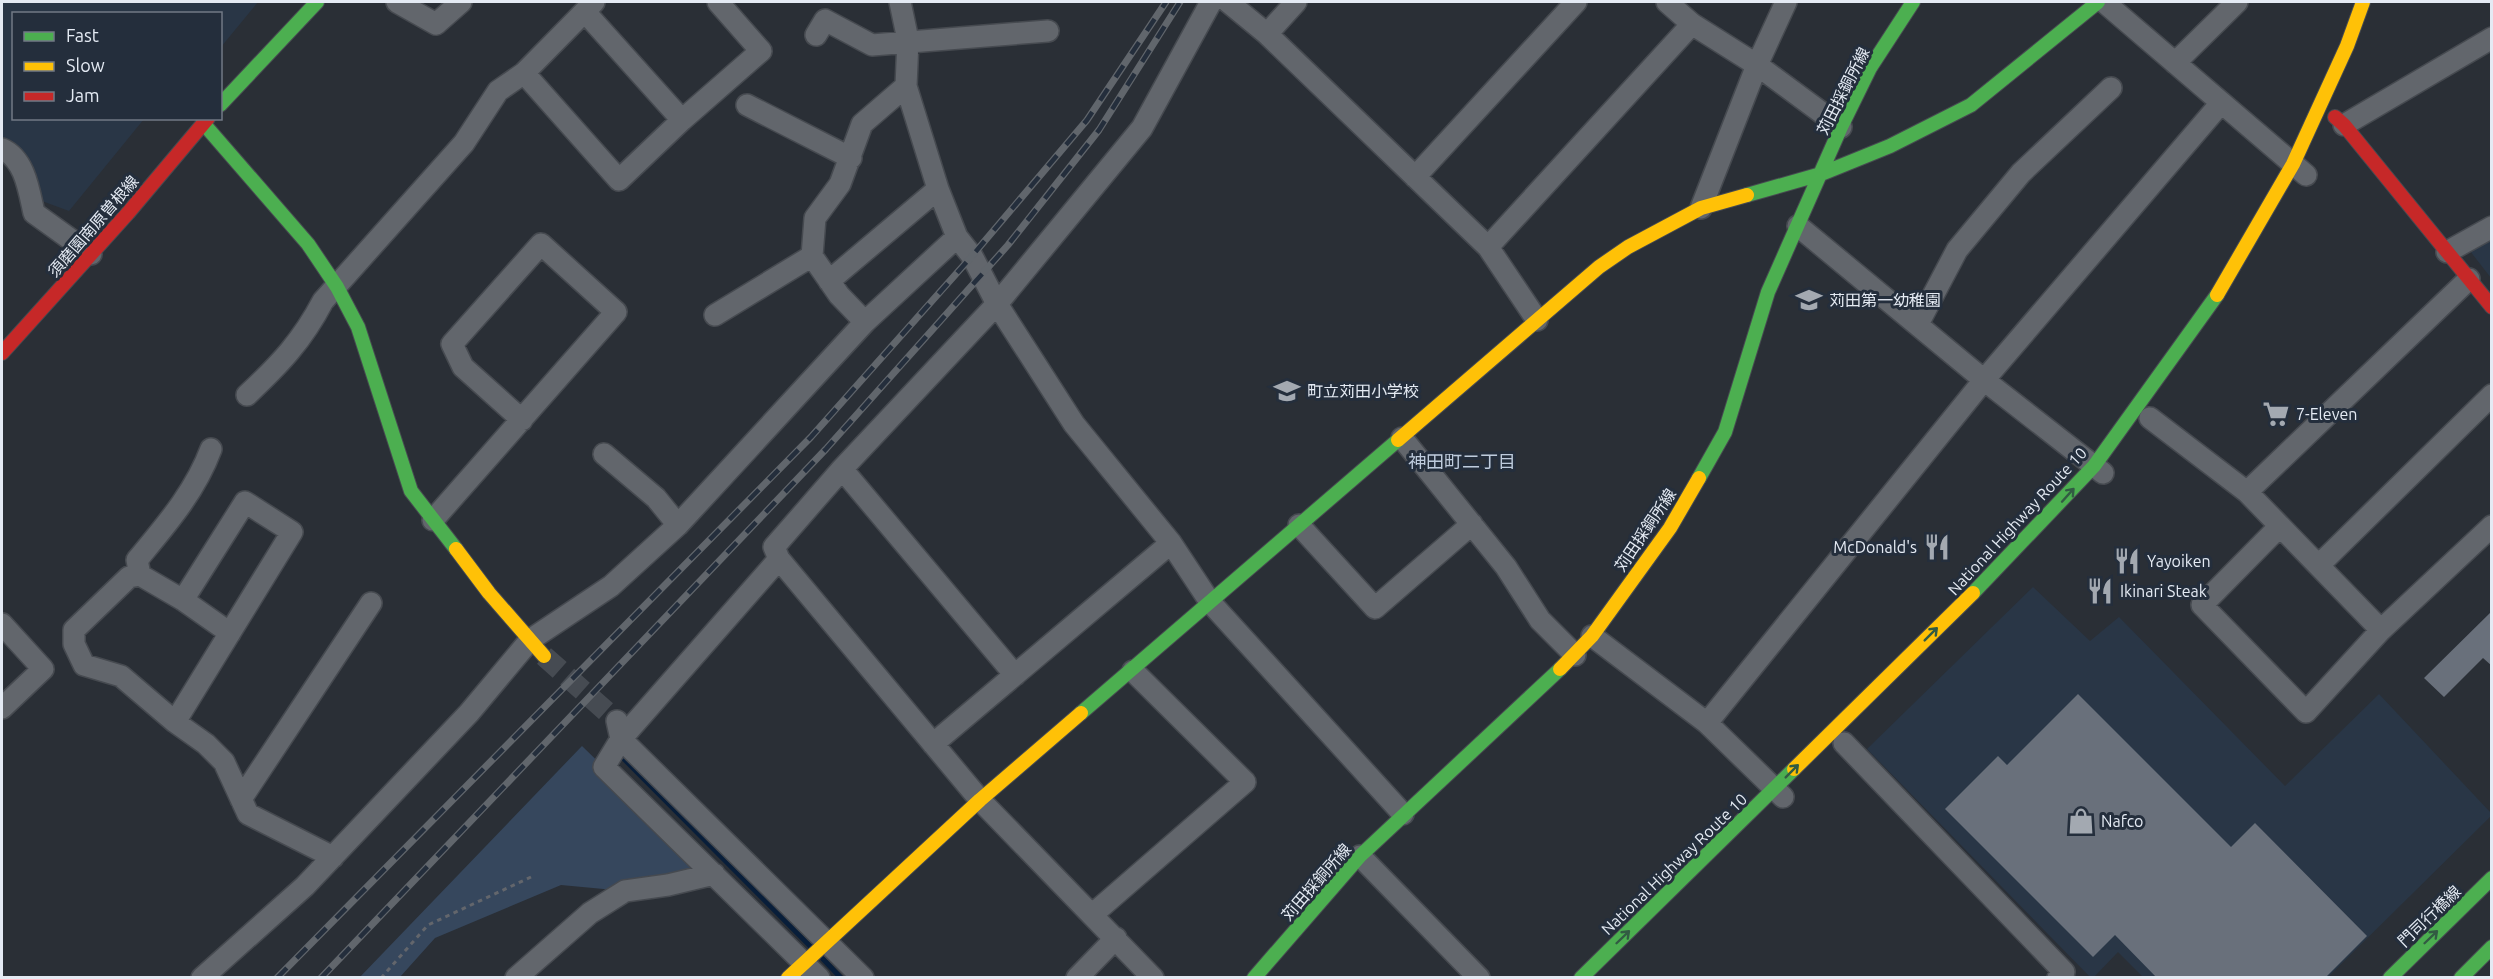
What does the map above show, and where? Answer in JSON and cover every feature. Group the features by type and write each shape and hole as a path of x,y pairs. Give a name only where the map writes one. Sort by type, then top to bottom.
{"main road":[{"path":"222,103 317,2"},
{"name":"苅田採銅所線","path":"1254,978 1360,856 1575,655 1592,636 1670,528 1725,432 1768,292 1841,127 1870,68 1913,2"},
{"path":"788,978 811,970 828,940 980,800 1599,267 1628,247 1701,208 1821,174 1890,146 1971,105 2098,2"},
{"name":"National Highway Route 10","path":"1581,978 1783,797 1980,586 2102,472 2219,292 2303,172 2363,2"},
{"path":"2337,119 2492,307"},
{"path":"205,121 308,244 337,287 358,327 411,491 489,593 537,648"},
{"name":"須磨園南原曽根線","path":"2,353 205,121"},
{"name":"門司行橋線","path":"2390,978 2492,878"},
{"path":"2461,978 2492,947"}],"street":[{"path":"397,2 436,24 461,2"},
{"path":"524,74 619,180 682,120 761,51 718,2"},
{"path":"900,2 908,40 906,86 938,189 957,237 972,256 997,304 1074,424 1171,543 1210,602 1403,814"},
{"path":"1153,978 980,800 779,559 774,547 842,470 997,304 1142,129 1211,2"},
{"path":"1228,2 1267,34 1488,247 1537,320"},
{"path":"1267,34 1296,2"},
{"path":"1415,177 1576,2"},
{"path":"1667,2 1692,24 1757,65 1841,127"},
{"path":"1701,208 1757,65 1786,2"},
{"path":"2104,2 2303,172"},
{"path":"2175,63 2237,2"},
{"path":"247,395 287,358 310,326 323,301 464,143 498,90 524,74 589,7 682,120"},
{"path":"816,35 825,20 872,45 908,40 1048,31"},
{"path":"1488,247 1692,24"},
{"path":"2337,119 2492,38"},
{"path":"865,322 839,295 812,256 815,218 840,184 862,124 906,86"},
{"path":"1918,324 1957,250 2021,173 2111,88"},
{"path":"1707,723 1983,380 2221,103"},
{"path":"747,105 851,158"},
{"path":"2,149 10,153 26,177 34,213 91,254"},
{"path":"829,281 938,189"},
{"path":"1798,226 1983,380 2102,472"},
{"path":"2447,252 2492,227"},
{"path":"202,978 305,886 469,713 537,648 611,586 678,525 865,322 957,237"},
{"path":"433,520 522,420 616,312 541,244 452,344 463,368 522,420"},
{"path":"715,315 812,256"},
{"path":"2247,492 2469,279"},
{"path":"2319,565 2492,395"},
{"path":"2150,418 2247,492 2381,630"},
{"path":"1402,438 1506,567 1540,621 1575,655"},
{"path":"140,575 137,560 178,511 201,475 211,449"},
{"path":"604,454 656,498 678,525"},
{"path":"842,470 1016,675"},
{"path":"175,722 292,532 245,502 183,600"},
{"path":"1299,525 1375,608 1472,524"},
{"path":"2280,526 2202,605 2306,712 2381,630 2492,526"},
{"path":"933,744 1171,543"},
{"path":"779,559 619,730 604,767 811,970"},
{"path":"230,633 183,600 140,575 129,577 74,630 74,644 84,665 121,676 175,722 206,744 224,762 248,814 333,857"},
{"path":"241,799 371,603"},
{"path":"2,624 43,669 2,708"},
{"path":"1592,636 1707,723 1783,797"},
{"path":"1093,914 1245,783 1133,670"},
{"path":"619,730 863,978"},
{"path":"1844,743 2064,972 2058,978"},
{"path":"1360,856 1479,978"},
{"path":"516,978 590,913 625,891 668,885 714,874"},
{"path":"1077,978 1116,938"}],"path":[{"path":"381,978 428,925 531,877"}],"shaded area":[{"path":"2,2 258,2 222,46 222,12 12,12 12,120 143,120 69,211 42,201 25,153 2,136"},
{"path":"2491,239 2491,278 2470,251"},
{"path":"2033,587 2090,641 2119,617 2285,786 2379,694 2491,813 2491,816 2328,977 2143,977 2118,952 2094,977 2090,977 1867,749"},
{"path":"582,746 714,874 625,891 561,885 435,938 400,977 359,978"}],"building":[{"path":"2492,611 2492,666 2483,658 2444,697 2424,678"},
{"path":"2078,694 2231,847 2255,823 2367,936 2325,978 2157,978 2115,935 2093,957 1945,809 1998,756 2007,765"}],"waterway":[{"path":"618,753 810,946"},
{"path":"823,959 841,978"}],"tunnel":[{"path":"544,656 617,721"}],"railway":[{"path":"277,978 811,437 972,256 1087,120 1166,2"},
{"path":"321,978 826,449 1008,245 1099,130 1180,2"}],"traffic: fast":[{"path":"222,103 317,2"},
{"path":"1699,478 1725,432 1768,292 1841,127 1870,68 1913,2"},
{"path":"1747,195 1821,174 1890,146 1971,105 2098,2"},
{"path":"203,123 308,244 337,287 358,327 411,491 456,549"},
{"path":"1973,593 2094,466 2217,295"},
{"path":"1081,713 1398,440"},
{"path":"1254,978 1360,856 1560,669"},
{"path":"1581,978 1794,769"},
{"path":"2390,978 2492,878"},
{"path":"2461,978 2492,947"}],"traffic: slow":[{"path":"2217,295 2293,164 2347,46 2363,2"},
{"path":"1398,440 1599,267 1628,247 1701,208 1747,195"},
{"path":"1560,669 1592,636 1670,528 1699,478"},
{"path":"456,549 489,593 544,656"},
{"path":"1794,769 1973,593"},
{"path":"788,978 980,800 1081,713"}],"traffic: jam":[{"path":"2335,117 2344,125 2492,307"},
{"path":"2,353 128,213 206,120"}],"place":[{"name":"苅田第一幼稚園","path":"1809,300"},
{"name":"町立苅田小学校","path":"1287,391"},
{"name":"7-Eleven","path":"2276,414"},
{"name":"McDonald's","path":"1937,547"},
{"name":"Yayoiken","path":"2127,561"},
{"name":"Ikinari Steak","path":"2100,591"},
{"name":"Nafco","path":"2081,821"}],"district":[{"name":"神田町二丁目","path":"1462,461"}]}
